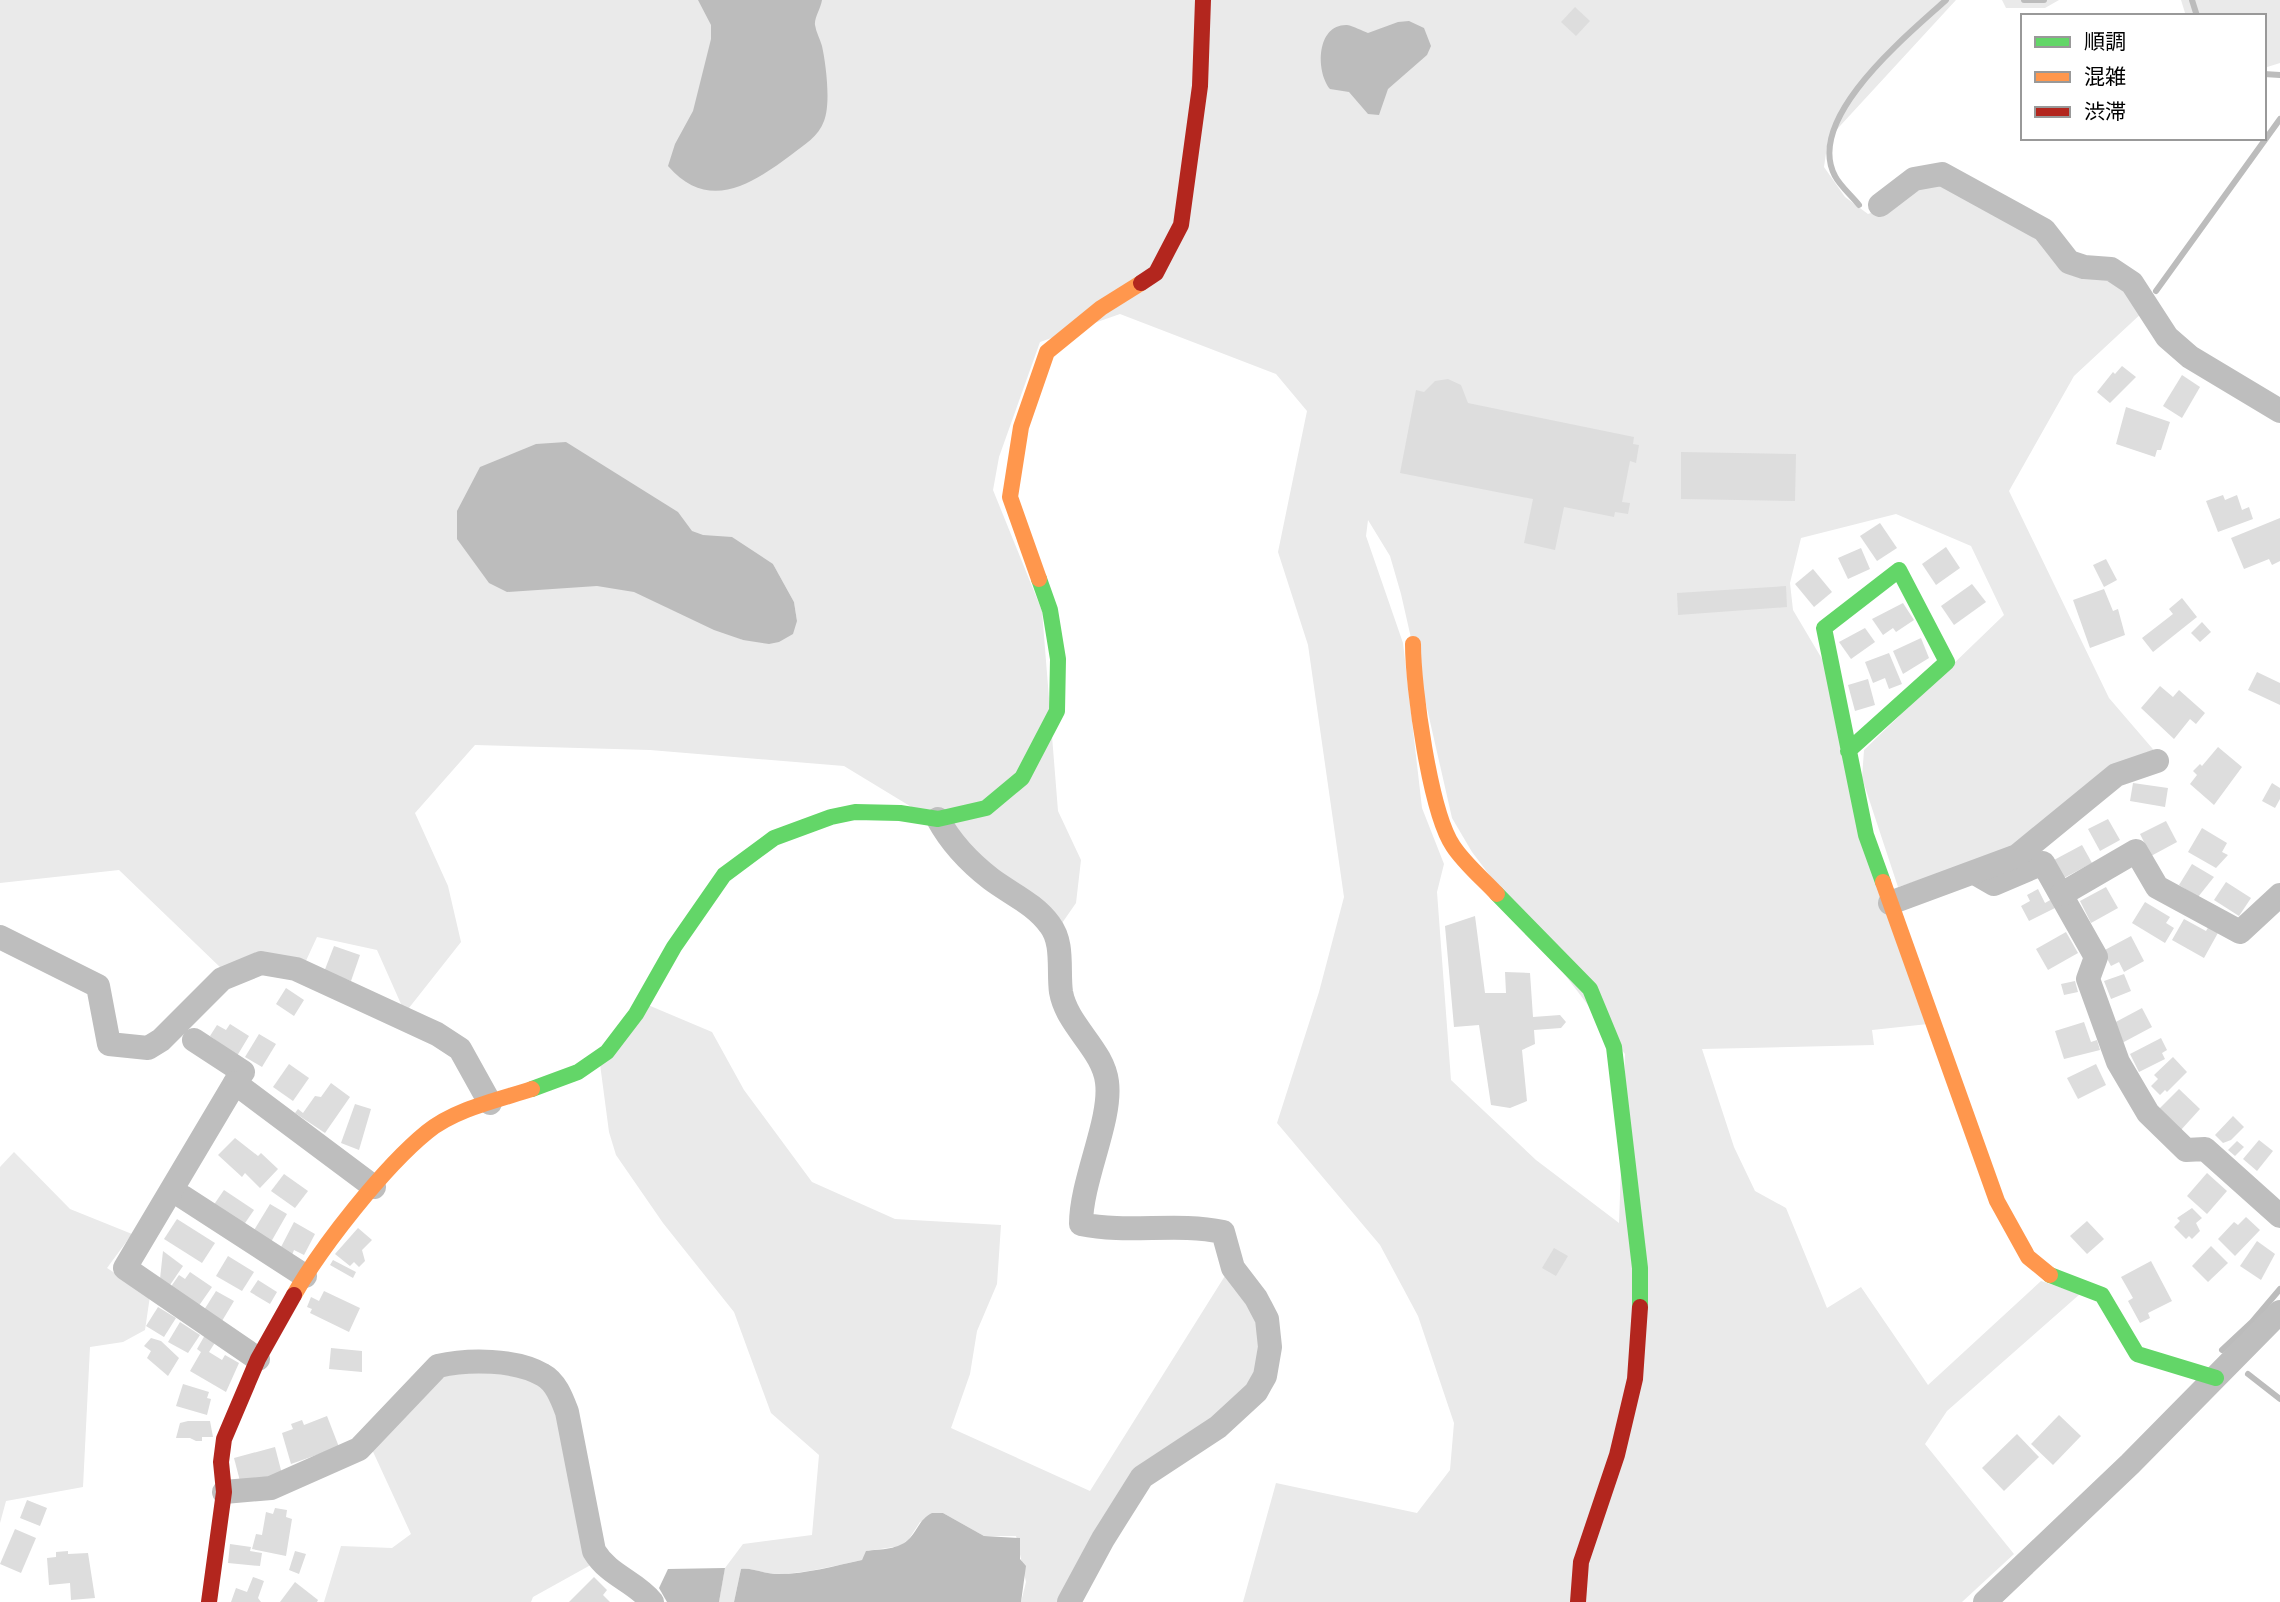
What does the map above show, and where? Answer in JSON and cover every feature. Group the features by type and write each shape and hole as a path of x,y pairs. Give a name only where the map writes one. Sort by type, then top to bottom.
{"street":[{"path":"209,1602 224,1492 221,1462 224,1439 258,1359 305,1276 373,1187 428,1131 460,1114 578,1072 607,1052 636,1014 674,947 724,875 774,838 831,817 855,812 900,813 938,819 986,808 1022,778 1042,745 1057,710 1058,659 1050,610 1010,498 1021,427 1047,352 1101,308 1156,273 1181,225 1200,86 1203,0"},
{"path":"1880,205 1914,179 1942,174 2044,230 2069,262 2084,267 2111,269 2132,283 2167,337 2190,357 2280,411"},
{"path":"1848,751 1947,662 1899,570 1824,628 1848,751 1866,835 1997,1201 2028,1257 2043,1273 2102,1295 2137,1354 2216,1378"},
{"path":"1413,645 1413,670 1438,814 1453,846 1525,925 1590,989 1614,1046 1640,1268 1640,1324 1635,1379 1617,1455 1581,1562 1578,1602"},
{"path":"1890,902 2017,856 2116,775 2157,761"},
{"path":"938,819 949,838 966,857 1033,907 1050,924 1056,934 1059,950 1062,994 1076,1028 1103,1067 1107,1100 1081,1205 1081,1224 1105,1229 1187,1226 1223,1232 1233,1268 1256,1298 1269,1332 1269,1362 1256,1392 1218,1427 1142,1476 1103,1539 1069,1602"},
{"path":"2062,894 2136,852 2157,887 2240,932 2280,895"},
{"path":"1975,873 1994,884 2042,863 2096,957 2088,979 2118,1062 2148,1113 2186,1150 2205,1149 2280,1216"},
{"path":"0,937 57,963 98,986 109,1044 148,1048 161,1040 222,979 261,963 296,969 437,1034 460,1049 490,1103"},
{"path":"194,1040 243,1072 125,1268 258,1359"},
{"path":"235,1083 373,1187"},
{"path":"183,1197 305,1276"},
{"path":"1985,1602 2216,1378 2280,1312"},
{"path":"224,1492 271,1488 359,1448 438,1366 475,1363 512,1366 544,1375 561,1395 567,1412 594,1551 603,1565 644,1592 652,1602"}],"shaded area":[{"path":"0,0 1956,0 1828,139 1824,167 1845,197 1868,214 1943,179 2116,274 2144,311 2074,376 2009,491 2109,698 2158,755 2001,854 1898,887 1862,778 1864,750 2004,615 1971,546 1896,514 1801,538 1790,583 1793,610 1825,664 1928,1024 1872,1030 1874,1045 1702,1049 1734,1147 1755,1191 1786,1208 1827,1308 1861,1287 1928,1385 2041,1281 2080,1294 1947,1411 1925,1444 2014,1554 1962,1602 1243,1602 1276,1483 1417,1513 1450,1470 1454,1423 1418,1316 1380,1245 1277,1123 1319,992 1344,897 1308,645 1278,552 1307,411 1276,374 1120,314 1040,342 999,457 993,490 1042,611 1058,811 1081,860 1076,903 1060,926 951,831 844,766 650,750 475,745 415,813 448,886 461,942 405,1013 377,950 317,937 304,965 222,969 119,870 0,883","holes":["1368,520 1390,556 1401,594 1452,818 1472,852 1625,1054 1619,1223 1536,1160 1451,1080 1437,892 1444,864 1422,808 1403,643 1366,536","773,564 794,602 797,621 743,640 666,607"]},
{"path":"698,0 822,0 815,22 824,54 827,84 826,114 822,126 810,140 761,176 746,184 715,191 699,188 683,180 668,166 675,144 693,111 711,39 711,25"},
{"path":"2002,0 2059,0 2045,8 2006,8"},
{"path":"2181,0 2280,0 2280,63 2266,67 2266,14 2185,14"},
{"path":"1409,21 1424,28 1431,46 1427,55 1388,89 1379,115 1368,114 1349,92 1330,89 1325,81 1321,60 1324,40 1330,32 1347,25 1368,33 1398,22"},
{"path":"566,442 678,512 692,531 703,535 732,537 773,564 794,602 797,621 793,634 769,644 743,640 714,630 634,592 597,586 507,592 489,583 457,539 457,511 480,467 536,444"},
{"path":"648,1005 712,1032 744,1090 812,1182 895,1219 1001,1225 997,1284 977,1331 970,1374 951,1428 1090,1491 1228,1271 1264,1324 1250,1393 1139,1472 1062,1602 1021,1602 1026,1582 1016,1536 984,1536 943,1513 920,1522 909,1539 900,1546 867,1551 862,1560 785,1574 741,1569 734,1602 719,1602 725,1568 743,1544 812,1535 819,1455 771,1413 734,1312 663,1223 616,1155 609,1132 600,1064"},
{"path":"14,1152 70,1209 132,1234 107,1268 150,1296 145,1330 123,1342 90,1347 83,1487 6,1501 0,1523 0,1167"},
{"path":"444,1370 513,1371 556,1395 596,1562 533,1597 531,1602 324,1602 341,1546 392,1548 411,1534 369,1443"},
{"path":"932,1513 943,1513 984,1536 1020,1538 1020,1559 1026,1566 1021,1602 734,1602 741,1569 785,1574 862,1560 866,1551 889,1548 906,1542 922,1521"},
{"path":"725,1568 719,1602 667,1602 659,1588 668,1569"}],"building":[{"path":"1575,7 1590,21 1576,36 1561,22"},
{"path":"2122,366 2136,377 2110,403 2097,392 2113,372 2115,374"},
{"path":"2182,375 2200,387 2182,418 2163,406"},
{"path":"1448,379 1461,385 1468,403 1634,437 1633,444 1639,445 1636,463 1630,461 1622,502 1630,503 1628,514 1615,512 1614,517 1564,507 1555,550 1524,543 1533,499 1400,473 1416,390 1424,392 1435,381"},
{"path":"2126,407 2170,422 2161,450 2157,450 2155,457 2116,444"},
{"path":"1681,452 1796,454 1795,501 1681,499"},
{"path":"2223,495 2225,500 2237,495 2242,510 2249,507 2253,519 2218,532 2206,501"},
{"path":"2280,518 2280,561 2272,565 2269,559 2244,569 2231,538"},
{"path":"1880,523 1897,548 1877,561 1860,536"},
{"path":"1946,547 1960,568 1936,585 1922,564"},
{"path":"1861,548 1870,569 1848,579 1838,558"},
{"path":"2106,559 2117,580 2104,587 2093,565"},
{"path":"1813,569 1832,592 1814,607 1795,584"},
{"path":"1972,584 1986,602 1954,625 1941,606"},
{"path":"1786,586 1787,607 1678,615 1677,593"},
{"path":"2104,589 2113,611 2118,609 2125,635 2090,648 2073,600"},
{"path":"2182,598 2197,617 2153,652 2142,638 2173,614 2169,609"},
{"path":"1903,603 1914,620 1896,632 1893,628 1883,635 1872,619"},
{"path":"2202,622 2211,632 2200,642 2191,633"},
{"path":"1865,628 1875,642 1851,659 1839,642"},
{"path":"1921,638 1929,658 1903,674 1893,651"},
{"path":"1889,653 1902,684 1889,689 1885,678 1873,683 1865,662"},
{"path":"2257,672 2280,683 2280,705 2248,690"},
{"path":"1868,679 1875,705 1855,711 1848,685"},
{"path":"2160,686 2173,697 2179,690 2205,713 2196,724 2190,719 2174,739 2141,708"},
{"path":"2218,747 2242,767 2214,805 2190,784 2197,775 2193,771 2200,764 2202,766"},
{"path":"2133,783 2168,788 2165,807 2130,801"},
{"path":"2272,783 2280,788 2280,799 2275,808 2262,801"},
{"path":"2108,819 2120,840 2100,851 2088,829"},
{"path":"2166,821 2177,842 2151,856 2140,834"},
{"path":"2202,828 2227,843 2222,852 2228,855 2216,868 2188,852"},
{"path":"2082,845 2092,863 2064,878 2054,860"},
{"path":"2192,864 2214,877 2198,897 2179,885"},
{"path":"2226,882 2251,898 2239,916 2214,900"},
{"path":"2106,887 2118,908 2091,923 2080,901"},
{"path":"2038,889 2045,903 2052,899 2057,907 2029,921 2021,906 2030,901 2027,895"},
{"path":"2145,902 2170,917 2166,923 2174,928 2165,943 2132,923"},
{"path":"1475,916 1485,993 1506,993 1505,972 1530,973 1533,1017 1560,1015 1566,1022 1561,1028 1534,1030 1535,1044 1522,1050 1527,1101 1510,1108 1491,1105 1479,1025 1454,1027 1445,926"},
{"path":"2184,919 2206,931 2209,926 2219,931 2204,958 2172,940"},
{"path":"2066,932 2078,953 2048,970 2036,949"},
{"path":"2131,936 2144,961 2124,972 2119,962 2111,966 2103,951"},
{"path":"334,946 360,955 351,981 324,972"},
{"path":"2124,974 2131,991 2111,999 2104,981"},
{"path":"2075,981 2078,992 2064,995 2061,984"},
{"path":"286,988 304,1000 294,1016 276,1004"},
{"path":"2142,1008 2152,1027 2122,1043 2112,1024"},
{"path":"2084,1022 2091,1042 2097,1040 2100,1050 2064,1059 2055,1031"},
{"path":"230,1024 249,1036 237,1056 210,1036 217,1025 226,1030"},
{"path":"259,1034 276,1044 262,1067 245,1057"},
{"path":"2161,1038 2167,1050 2162,1053 2165,1059 2139,1072 2130,1054"},
{"path":"2173,1057 2187,1072 2167,1092 2165,1090 2160,1095 2151,1086 2158,1079 2154,1075"},
{"path":"289,1064 309,1078 293,1101 273,1087"},
{"path":"2096,1064 2106,1085 2078,1099 2067,1078"},
{"path":"331,1083 350,1097 325,1133 295,1113 298,1109 303,1113 315,1096 321,1097"},
{"path":"2179,1089 2200,1109 2180,1131 2158,1110"},
{"path":"355,1104 371,1109 359,1150 341,1143"},
{"path":"2233,1116 2244,1127 2231,1140 2223,1143 2215,1135"},
{"path":"235,1138 258,1156 261,1153 278,1169 260,1188 245,1173 242,1177 218,1155"},
{"path":"2259,1140 2273,1151 2257,1171 2243,1159"},
{"path":"2237,1141 2244,1147 2235,1156 2228,1150"},
{"path":"2207,1173 2227,1191 2207,1214 2187,1196"},
{"path":"284,1174 308,1191 295,1208 271,1191"},
{"path":"224,1190 254,1210 243,1226 213,1206"},
{"path":"270,1204 287,1214 271,1242 253,1232"},
{"path":"2192,1208 2202,1218 2196,1223 2200,1231 2192,1239 2189,1236 2186,1239 2174,1227 2180,1221 2177,1218"},
{"path":"2246,1217 2260,1230 2235,1256 2218,1239 2234,1222 2238,1225"},
{"path":"177,1219 215,1243 202,1263 164,1239"},
{"path":"2087,1221 2104,1239 2087,1254 2070,1236"},
{"path":"294,1222 315,1234 304,1255 294,1250 292,1255 280,1249"},
{"path":"358,1228 372,1240 362,1250 365,1261 359,1267 354,1262 350,1266 335,1254"},
{"path":"2257,1241 2275,1254 2261,1280 2240,1266"},
{"path":"2211,1246 2228,1263 2208,1282 2192,1266"},
{"path":"1554,1248 1568,1256 1556,1276 1542,1268"},
{"path":"163,1251 183,1266 170,1285 160,1279"},
{"path":"228,1256 254,1272 242,1291 216,1276"},
{"path":"333,1260 356,1272 353,1278 330,1265"},
{"path":"2151,1261 2172,1301 2148,1313 2150,1318 2140,1323 2128,1301 2133,1298 2121,1277"},
{"path":"190,1272 212,1287 198,1307 170,1288 179,1275 185,1279"},
{"path":"258,1280 277,1292 270,1304 250,1292"},
{"path":"216,1291 234,1301 222,1321 204,1310"},
{"path":"324,1291 360,1308 349,1332 310,1313 312,1309 307,1307 311,1297 319,1301"},
{"path":"158,1307 176,1318 164,1337 146,1326"},
{"path":"180,1322 200,1335 188,1353 168,1342"},
{"path":"205,1335 216,1341 209,1352 222,1360 225,1355 239,1363 226,1392 190,1371 201,1352 197,1349"},
{"path":"151,1338 161,1341 179,1358 168,1376 147,1358 151,1351 144,1346"},
{"path":"331,1348 362,1351 362,1372 329,1369"},
{"path":"183,1384 209,1392 207,1398 211,1399 207,1415 176,1406"},
{"path":"2059,1415 2081,1436 2053,1465 2031,1444"},
{"path":"327,1416 339,1447 291,1464 282,1433 293,1429 291,1424 302,1420 304,1425"},
{"path":"210,1421 213,1437 202,1437 202,1441 176,1438 180,1423"},
{"path":"2017,1434 2039,1457 2004,1491 1982,1468"},
{"path":"275,1447 282,1474 241,1485 234,1458"},
{"path":"27,1500 47,1508 40,1526 20,1518"},
{"path":"275,1508 287,1510 286,1517 292,1519 286,1556 252,1549 256,1534 262,1535 266,1512 273,1514"},
{"path":"15,1529 36,1538 21,1573 0,1564"},
{"path":"230,1544 251,1547 250,1551 262,1553 260,1566 228,1563"},
{"path":"68,1551 68,1554 88,1553 95,1598 71,1600 70,1583 49,1585 47,1558 56,1557 56,1552"},
{"path":"295,1551 306,1554 299,1574 289,1570"},
{"path":"253,1577 264,1581 258,1598 261,1602 231,1602 236,1588 247,1592"},
{"path":"594,1577 607,1590 603,1595 610,1602 569,1602"},
{"path":"295,1582 318,1600 317,1602 280,1602"}],"waterway":[{"path":"1859,205 1835,176 1829,153 1834,129 1847,104 1865,79 1886,55 1946,0"},
{"path":"2024,0 2044,0"},
{"path":"2192,0 2196,14"},
{"path":"2266,74 2280,75"},
{"path":"2266,138 2280,119"},
{"path":"2156,291 2265,140"},
{"path":"2222,1350 2252,1322 2280,1289"},
{"path":"2248,1374 2280,1399"}],"traffic: fast":[{"path":"1848,751 1947,662 1899,570 1824,628 1866,835 1883,882"},
{"path":"532,1089 578,1072 607,1052 636,1014 674,947 724,875 774,838 831,817 855,812 900,813 938,819 986,808 1022,778 1057,711 1058,659 1050,610 1039,579"},
{"path":"1497,894 1590,989 1614,1047 1640,1268 1640,1307"},
{"path":"2050,1275 2102,1295 2137,1354 2216,1378"}],"traffic: slow":[{"path":"1039,579 1010,497 1021,427 1047,352 1101,308 1141,283"},
{"path":"1413,644 1424,748 1437,806 1457,852 1497,894"},
{"path":"1883,882 1997,1201 2028,1257 2050,1275"},
{"path":"294,1295 320,1254 354,1209 392,1165 427,1132 464,1111 532,1089"}],"traffic: jam":[{"path":"1141,283 1156,273 1181,225 1200,86 1203,0"},
{"path":"209,1602 224,1492 221,1462 224,1439 258,1359 294,1295"},
{"path":"1578,1602 1581,1562 1617,1455 1635,1379 1640,1307"}]}
